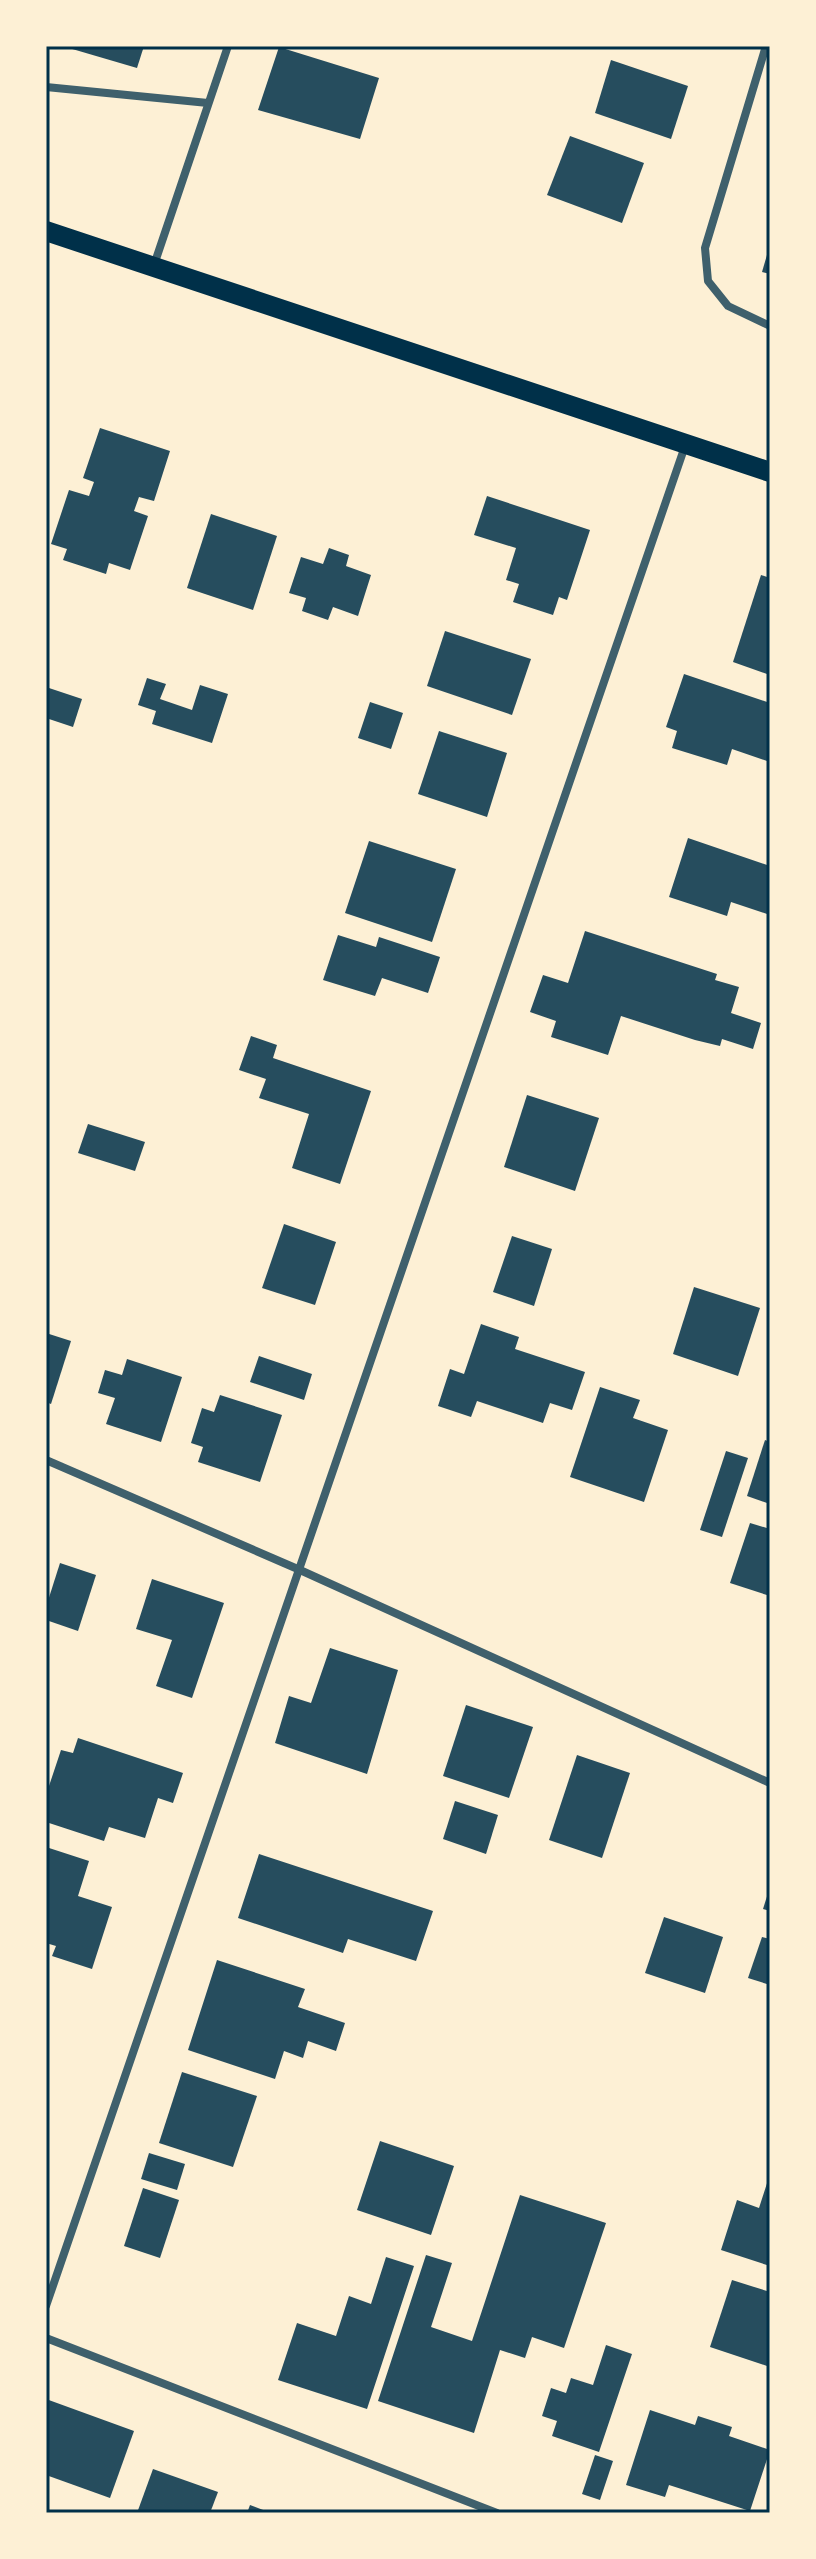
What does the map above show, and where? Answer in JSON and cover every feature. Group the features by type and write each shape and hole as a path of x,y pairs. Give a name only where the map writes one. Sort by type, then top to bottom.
{"main road":[{"path":"46,231 770,472"}],"street":[{"path":"153,267 228,46"},
{"path":"766,46 705,248 708,281 728,306 770,326"},
{"path":"46,87 208,103"},
{"path":"46,2306 686,443"},
{"path":"46,1460 300,1570 770,1783"},
{"path":"46,2338 497,2513"}],"building":[{"path":"62,46 144,46 137,68"},
{"path":"279,47 379,78 360,139 258,110"},
{"path":"611,60 688,86 671,139 595,113"},
{"path":"570,136 644,163 622,223 547,195"},
{"path":"770,248 770,274 762,272"},
{"path":"100,428 170,451 154,501 139,497 134,511 148,516 130,570 109,563 106,574 63,560 67,549 51,544 69,490 89,496 94,482 83,478"},
{"path":"487,496 590,530 567,600 559,597 553,615 513,602 519,584 506,580 516,548 474,535"},
{"path":"211,514 277,536 253,610 187,588"},
{"path":"329,548 349,555 346,566 371,575 358,616 333,607 328,620 302,611 306,598 289,593 301,557 323,564"},
{"path":"761,575 770,578 770,675 733,662"},
{"path":"445,631 531,659 512,715 427,686"},
{"path":"684,674 770,703 770,762 732,749 727,765 672,748 677,731 666,727"},
{"path":"147,678 166,684 160,699 192,710 200,685 228,694 212,743 152,724 156,711 138,705"},
{"path":"46,687 82,699 73,727 46,718"},
{"path":"370,702 403,713 391,749 358,738"},
{"path":"439,731 507,753 487,817 418,794"},
{"path":"688,838 770,866 770,915 731,902 727,916 669,897"},
{"path":"369,841 456,869 432,942 345,913"},
{"path":"585,931 717,974 715,980 739,987 731,1013 761,1023 753,1049 722,1039 720,1046 695,1040 621,1016 608,1055 551,1037 556,1021 530,1012 543,975 568,983"},
{"path":"338,935 376,947 379,937 440,957 428,993 382,978 375,996 323,980"},
{"path":"251,1036 277,1045 273,1058 371,1091 340,1184 292,1168 309,1114 259,1098 266,1079 239,1070"},
{"path":"527,1095 599,1118 575,1191 504,1167"},
{"path":"88,1124 145,1142 135,1171 78,1153"},
{"path":"284,1224 336,1242 315,1305 262,1288"},
{"path":"512,1236 552,1249 534,1306 493,1292"},
{"path":"694,1287 760,1308 738,1376 673,1354"},
{"path":"481,1324 519,1337 515,1349 585,1372 572,1410 550,1403 543,1423 477,1401 471,1417 438,1406 450,1369 464,1374"},
{"path":"46,1333 71,1341 51,1404 46,1402"},
{"path":"259,1356 312,1374 304,1400 250,1382"},
{"path":"127,1359 182,1377 161,1442 106,1424 115,1398 98,1393 105,1370 122,1375"},
{"path":"600,1387 640,1400 633,1418 668,1430 644,1502 570,1477"},
{"path":"220,1395 282,1415 260,1482 198,1462 203,1447 191,1443 202,1408 214,1412"},
{"path":"765,1440 770,1442 770,1504 747,1496"},
{"path":"726,1451 748,1458 722,1537 700,1530"},
{"path":"750,1523 770,1529 770,1596 730,1583"},
{"path":"60,1563 96,1575 78,1631 46,1620 46,1607"},
{"path":"152,1579 224,1603 192,1698 156,1686 172,1640 136,1629"},
{"path":"330,1648 398,1670 367,1774 275,1743 289,1696 311,1703"},
{"path":"466,1705 533,1727 509,1798 443,1776"},
{"path":"78,1738 183,1773 173,1803 158,1798 145,1838 109,1827 104,1841 46,1822 46,1795 61,1750 73,1753"},
{"path":"577,1755 630,1773 602,1858 549,1840"},
{"path":"455,1801 498,1815 486,1854 443,1839"},
{"path":"46,1847 89,1861 78,1896 112,1907 92,1969 52,1956 56,1946 46,1943"},
{"path":"259,1854 433,1911 416,1961 348,1939 343,1953 238,1918"},
{"path":"770,1890 770,1911 763,1909"},
{"path":"664,1917 723,1937 705,1993 645,1973"},
{"path":"762,1937 770,1939 770,1985 748,1978"},
{"path":"217,1960 305,1989 298,2007 345,2023 336,2051 308,2041 303,2058 284,2051 275,2079 188,2050"},
{"path":"182,2072 257,2096 233,2167 159,2143"},
{"path":"380,2141 454,2166 431,2235 357,2210"},
{"path":"149,2153 185,2164 177,2190 141,2179"},
{"path":"769,2177 770,2266 721,2250 737,2200 759,2208"},
{"path":"143,2188 179,2200 160,2258 124,2246"},
{"path":"520,2195 606,2223 564,2348 532,2337 525,2358 500,2350 474,2433 378,2401 426,2255 452,2263 431,2327 472,2341"},
{"path":"386,2257 414,2266 367,2409 278,2380 297,2323 336,2336 349,2296 371,2304"},
{"path":"732,2280 770,2292 770,2367 710,2347"},
{"path":"606,2345 632,2354 599,2452 552,2436 557,2421 542,2416 551,2388 566,2393 571,2378 593,2385"},
{"path":"46,2399 134,2431 110,2498 46,2475"},
{"path":"650,2410 695,2425 698,2416 732,2427 729,2436 770,2450 750,2511 669,2485 665,2497 626,2485"},
{"path":"595,2455 613,2461 600,2500 582,2494"},
{"path":"153,2469 218,2492 210,2513 137,2513"},
{"path":"250,2505 271,2513 247,2513"}]}
